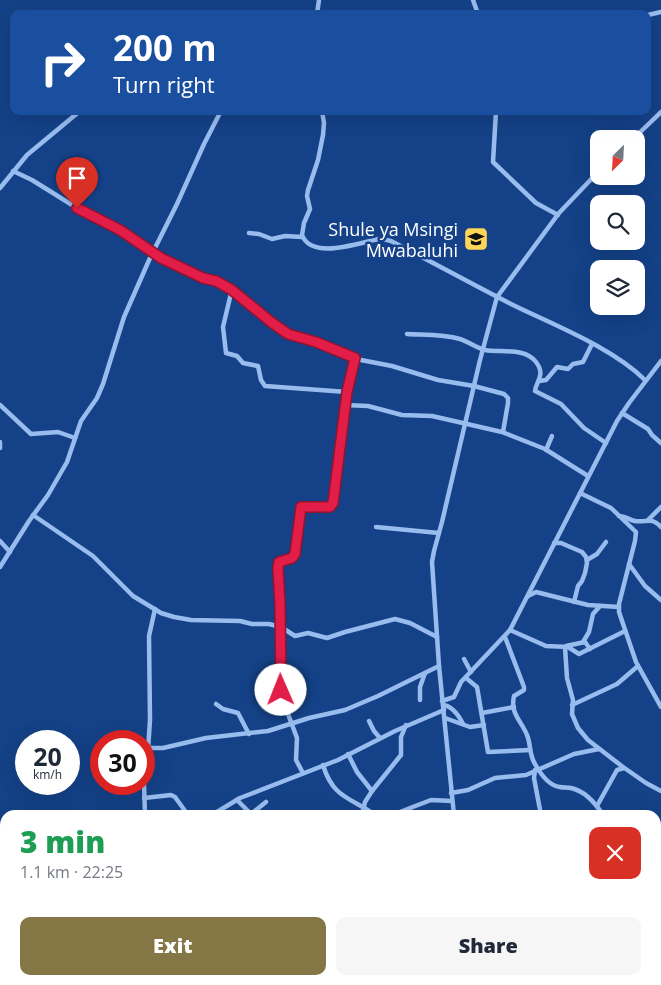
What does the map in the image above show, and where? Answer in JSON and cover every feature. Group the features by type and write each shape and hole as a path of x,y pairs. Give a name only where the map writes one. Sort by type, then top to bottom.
{"street":[{"path":"642,130 661,112"},
{"path":"0,188 12,171 35,148 75,115"},
{"path":"0,567 60,476 67,462 81,420 100,391 124,316 219,115"},
{"path":"323,115 323,135 318,160 307,196 310,209 304,224 302,237 306,242 315,246 329,248 358,245 380,239 391,241 592,344 633,369 646,380"},
{"path":"496,115 493,162 532,200 558,215"},
{"path":"12,171 32,180 77,208 120,230 153,253 232,290 282,330 367,362 392,366 432,378 504,394 508,398 504,432"},
{"path":"453,810 439,666 432,562 434,551 482,349 497,297 569,200 590,180"},
{"path":"250,233 272,239 286,236 302,237"},
{"path":"232,290 223,327 226,353 237,356 243,363 258,366 261,380 265,386 347,392"},
{"path":"407,334 443,336 459,339 482,349 526,354 537,364 540,374 535,388 536,392 561,404 584,428 606,443"},
{"path":"539,381 546,380 557,366 568,369 573,364 583,362 592,344"},
{"path":"303,773 296,760 297,741 282,698 278,568 279,562 292,558 295,554 301,507 330,507 333,503 345,405 355,358"},
{"path":"220,810 237,800 323,765 406,726 456,696 461,682 510,630 622,413 660,363"},
{"path":"0,405 31,434 58,432 76,438"},
{"path":"345,405 368,406 402,415 432,416 504,432 546,450 588,476"},
{"path":"622,413 648,429 661,443"},
{"path":"546,450 552,436"},
{"path":"0,442 0,448"},
{"path":"580,493 611,508 636,534 618,608 638,666 661,707"},
{"path":"648,520 661,507"},
{"path":"34,515 93,556 134,596 166,615 181,619 219,622 240,621 252,624 281,626 293,635 297,636 308,633 328,638 395,619 410,623 437,637"},
{"path":"620,516 638,521 654,521 661,527"},
{"path":"376,527 439,533"},
{"path":"558,535 561,543"},
{"path":"0,541 10,552"},
{"path":"587,560 597,554 606,542"},
{"path":"554,543 561,543 582,552 587,560 583,578 578,586 574,602"},
{"path":"629,564 645,586 661,600"},
{"path":"533,586 536,592"},
{"path":"528,596 536,592 574,602 618,608"},
{"path":"510,630 546,646 564,647 583,642 589,632 593,614 600,606"},
{"path":"149,730 149,636 155,609"},
{"path":"564,647 579,654 625,631"},
{"path":"505,637 524,688 523,691 514,696 516,717 526,733 536,769 553,785 573,788 587,796 600,810"},
{"path":"583,642 590,649"},
{"path":"564,647 567,678 573,700 572,714 578,728 588,740 624,768 661,791"},
{"path":"464,659 471,672"},
{"path":"155,749 206,738 268,731 352,707 439,666"},
{"path":"572,705 617,684 638,666"},
{"path":"420,700 420,687 426,672"},
{"path":"466,678 477,687 488,751 530,750"},
{"path":"216,704 223,709 238,713 249,734"},
{"path":"443,705 448,706 458,715 463,724"},
{"path":"482,713 514,707"},
{"path":"445,718 470,727 484,725"},
{"path":"369,721 380,738"},
{"path":"364,808 372,791 401,755 401,737 406,726"},
{"path":"452,793 468,790 495,778 526,775 574,754 600,748"},
{"path":"348,754 357,772 372,791"},
{"path":"323,765 329,782 334,789 367,810"},
{"path":"597,806 616,771 624,768"},
{"path":"536,769 534,778 540,810"},
{"path":"145,810 144,798 171,795 175,797 184,810"},
{"path":"237,800 247,810"},
{"path":"405,810 431,800 452,801"},
{"path":"256,810 266,802"}],"place":[{"name":"Shule ya Msingi Mwabaluhi","path":"476,239"}],"route":[{"path":"77,208 120,230 161,258 203,278 216,281 232,290 288,334 336,349 355,358 347,392 332,506 301,507 298,517 295,554 292,558 279,562 281,690"}]}
